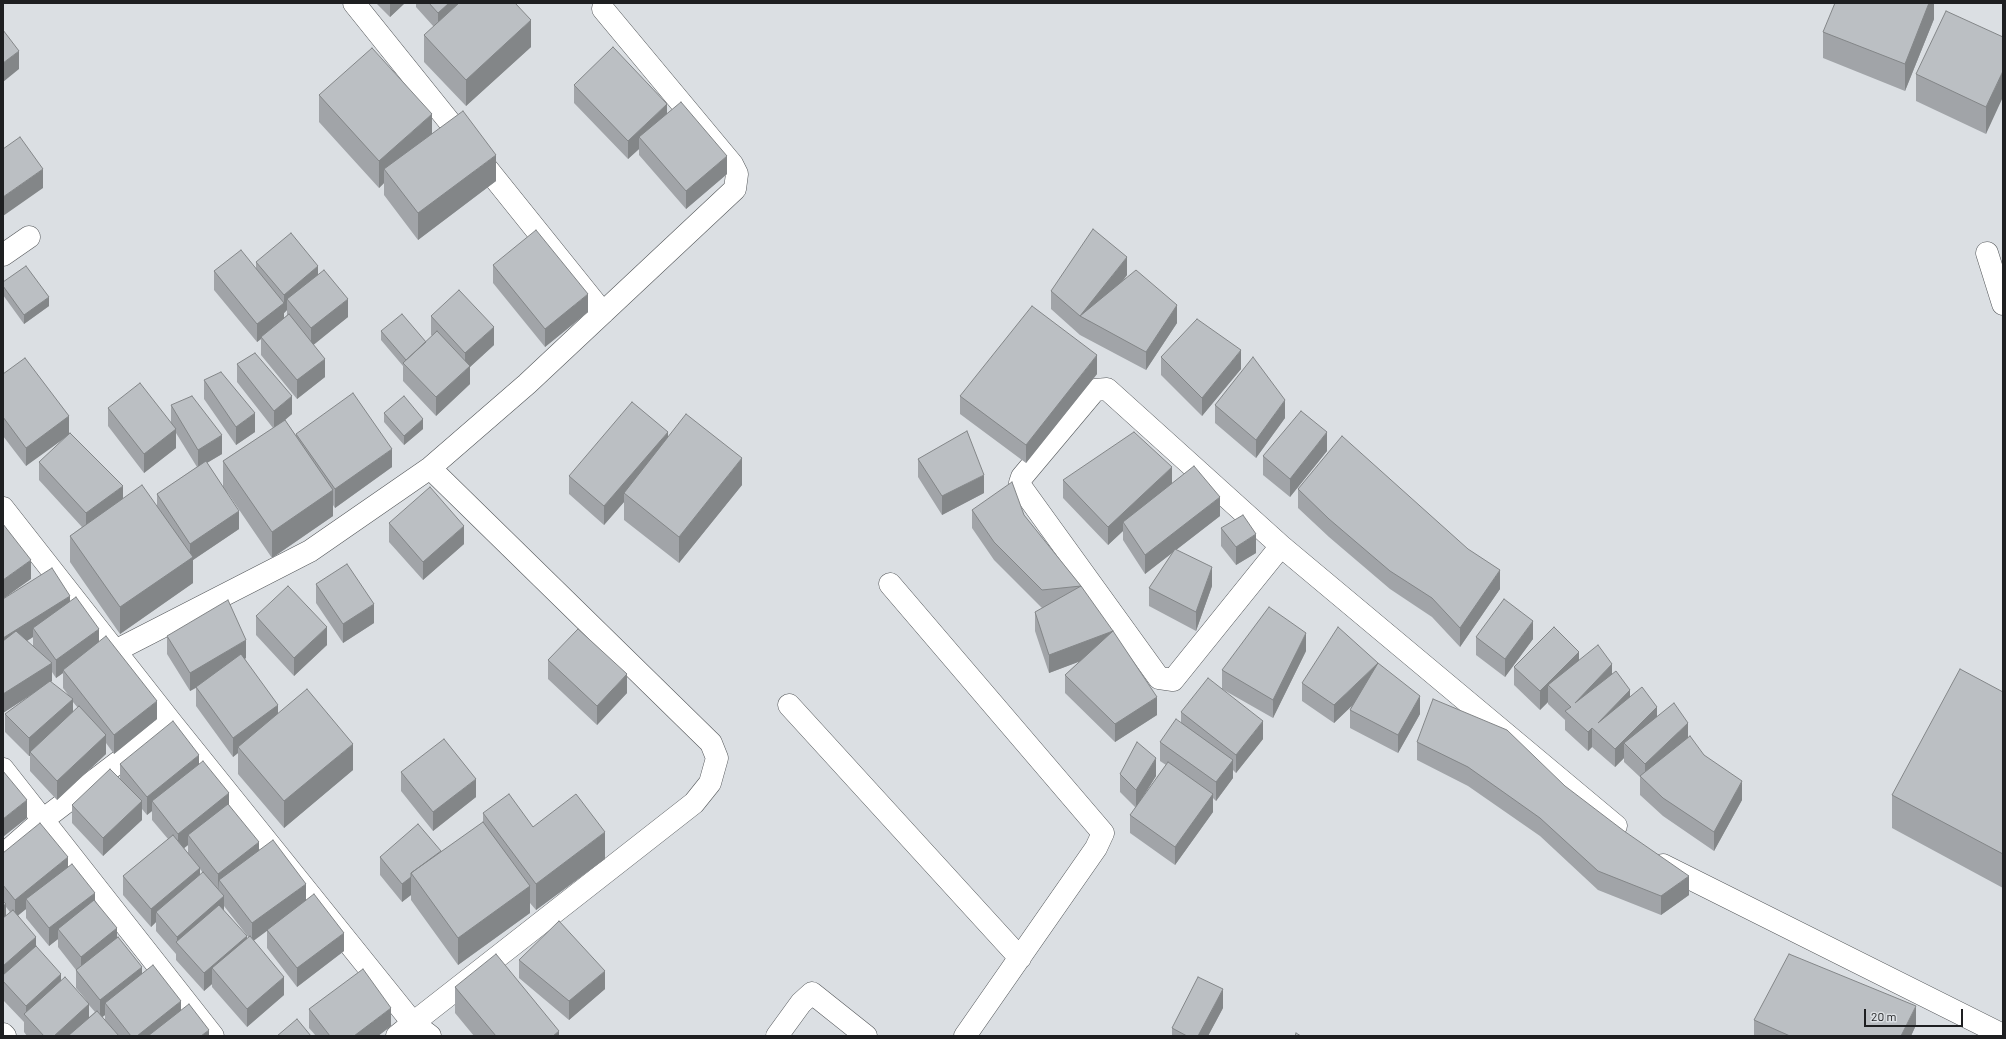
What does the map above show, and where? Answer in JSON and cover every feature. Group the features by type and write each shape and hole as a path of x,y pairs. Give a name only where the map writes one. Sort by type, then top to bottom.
{"street":[{"path":"354,3 603,313"},
{"path":"115,651 310,550 430,468 527,384 735,189 737,174 732,164 603,9"},
{"path":"3,255 29,237"},
{"path":"1987,253 2003,304"},
{"path":"1281,546 1172,680 1159,678 1021,487 1020,482 1022,477 1095,390 1107,389 1281,546 1631,839"},
{"path":"405,1029 694,803 710,783 717,758 710,743 430,468"},
{"path":"3,508 171,722 405,1029 430,1036"},
{"path":"890,584 1103,833 1096,848 965,1036"},
{"path":"789,705 1020,958"},
{"path":"3,855 44,819 171,722"},
{"path":"3,769 44,819 213,1036"},
{"path":"1649,854 1667,869 2003,1035"},
{"path":"777,1036 801,1003 812,993 866,1036"}],"building":[{"path":"429,3 449,3 438,13"},
{"path":"459,3 515,3 531,20 466,80 424,35"},
{"path":"1835,3 1929,3 1905,64 1823,32"},
{"path":"1946,11 2003,37 2003,71 1986,107 1916,74"},
{"path":"3,30 19,51 3,63"},
{"path":"613,47 667,104 628,141 574,85"},
{"path":"372,48 432,114 379,161 319,95"},
{"path":"681,102 727,156 686,191 639,137"},
{"path":"463,111 496,155 418,213 384,169"},
{"path":"20,137 43,169 3,197 3,149"},
{"path":"1093,229 1127,257 1080,316 1051,291"},
{"path":"536,230 588,294 545,329 493,265"},
{"path":"291,233 318,266 284,295 256,262"},
{"path":"241,250 284,303 257,324 214,271"},
{"path":"26,266 49,297 24,315 3,286 3,282"},
{"path":"324,270 348,299 311,328 287,299"},
{"path":"1136,270 1177,305 1146,352 1080,316"},
{"path":"459,290 494,327 465,353 431,316"},
{"path":"1032,306 1097,355 1026,445 960,396"},
{"path":"289,314 325,359 297,380 261,337"},
{"path":"402,314 426,342 406,360 381,331"},
{"path":"1197,319 1241,350 1202,398 1161,357"},
{"path":"437,331 470,366 436,397 403,363"},
{"path":"255,353 292,396 274,411 237,364"},
{"path":"1253,357 1285,400 1256,440 1215,405"},
{"path":"25,358 69,416 26,448 3,417 3,374"},
{"path":"221,372 255,413 236,427 204,380"},
{"path":"140,383 176,429 144,454 108,408"},
{"path":"353,393 392,449 335,489 296,434"},
{"path":"192,396 222,435 198,450 171,405"},
{"path":"404,396 423,419 404,436 384,413"},
{"path":"632,402 668,432 604,506 569,476"},
{"path":"1301,411 1327,432 1290,479 1263,456"},
{"path":"686,414 742,458 679,537 624,493"},
{"path":"285,420 333,490 272,532 223,461"},
{"path":"967,431 984,475 942,496 918,459"},
{"path":"1134,432 1172,467 1108,527 1063,480"},
{"path":"70,433 123,486 86,513 39,462"},
{"path":"1342,436 1468,549 1500,570 1460,628 1432,598 1390,571 1329,519 1298,489"},
{"path":"206,461 239,511 190,544 157,494"},
{"path":"1194,466 1220,497 1145,555 1123,522"},
{"path":"1012,482 1024,515 1081,586 1042,590 994,542 972,510"},
{"path":"142,485 193,557 120,607 70,536"},
{"path":"430,487 464,526 423,562 389,523"},
{"path":"1243,515 1256,534 1236,547 1221,528"},
{"path":"3,524 31,560 3,580"},
{"path":"1175,549 1212,567 1196,612 1149,588"},
{"path":"347,564 374,604 343,624 316,584"},
{"path":"52,568 70,596 3,638 3,599"},
{"path":"288,586 327,627 294,658 256,616"},
{"path":"1081,586 1113,631 1049,655 1035,612"},
{"path":"76,597 99,629 56,660 33,628"},
{"path":"1504,599 1533,621 1505,659 1476,637"},
{"path":"228,600 246,640 190,673 167,636"},
{"path":"1269,607 1306,633 1273,700 1222,670"},
{"path":"1338,627 1378,663 1334,705 1302,683"},
{"path":"1554,627 1579,652 1540,691 1514,667"},
{"path":"578,629 627,674 597,706 548,660"},
{"path":"16,631 52,663 3,694 3,641"},
{"path":"1113,631 1157,697 1115,724 1065,675"},
{"path":"106,636 157,701 114,735 63,670"},
{"path":"1598,645 1612,664 1575,703 1616,671 1630,690 1598,723 1642,687 1657,707 1615,749 1592,728 1588,732 1565,711 1571,707 1548,685"},
{"path":"241,654 278,705 233,738 196,687"},
{"path":"1378,663 1420,696 1398,735 1350,710"},
{"path":"1960,669 2003,692 2003,854 1892,795"},
{"path":"1208,678 1263,721 1236,755 1181,712"},
{"path":"50,681 73,699 29,738 5,714"},
{"path":"307,689 353,744 284,801 238,747"},
{"path":"1433,699 1507,730 1565,786 1624,831 1689,876 1661,896 1598,871 1540,818 1468,767 1417,742"},
{"path":"1674,703 1688,723 1645,764 1624,743"},
{"path":"79,706 106,735 57,781 30,752"},
{"path":"1176,719 1233,760 1216,782 1160,742"},
{"path":"173,721 199,755 147,797 120,764"},
{"path":"1690,736 1704,755 1742,781 1714,832 1663,798 1640,776"},
{"path":"444,739 476,779 433,812 401,772"},
{"path":"1137,742 1156,758 1136,790 1120,774"},
{"path":"203,761 229,793 178,834 152,801"},
{"path":"1168,762 1213,794 1175,847 1130,815"},
{"path":"110,769 142,801 103,838 72,805"},
{"path":"3,771 27,800 3,819"},
{"path":"509,794 533,827 576,794 605,832 536,884 483,813"},
{"path":"228,804 259,842 218,874 188,835"},
{"path":"483,822 530,886 458,938 411,873"},
{"path":"40,823 68,857 15,900 3,885 3,853"},
{"path":"418,824 441,851 411,873 411,877 402,884 380,857"},
{"path":"173,835 200,868 151,909 123,876"},
{"path":"273,840 306,884 252,923 219,880"},
{"path":"72,864 95,893 49,928 26,899"},
{"path":"203,872 224,896 177,937 156,912"},
{"path":"314,894 344,933 297,968 267,930"},
{"path":"94,900 117,928 81,957 58,929"},
{"path":"219,905 247,936 204,973 176,942"},
{"path":"13,910 36,937 3,966 3,918"},
{"path":"559,921 605,971 569,1001 519,960"},
{"path":"250,936 284,977 247,1009 212,968"},
{"path":"118,937 142,967 100,1000 76,970"},
{"path":"36,946 61,974 26,1006 3,981 3,975"},
{"path":"496,954 559,1031 553,1036 496,1036 455,987"},
{"path":"1789,954 1916,1006 1901,1036 1790,1036 1754,1020"},
{"path":"153,965 181,1001 137,1036 131,1036 105,1003"},
{"path":"363,969 391,1008 354,1036 330,1036 309,1009"},
{"path":"65,977 89,1004 54,1036 44,1036 24,1014"},
{"path":"1198,977 1223,989 1198,1036 1187,1036 1172,1028"},
{"path":"189,1004 209,1030 201,1036 148,1036"},
{"path":"97,1011 119,1036 68,1036"},
{"path":"297,1019 311,1036 277,1036"}]}
